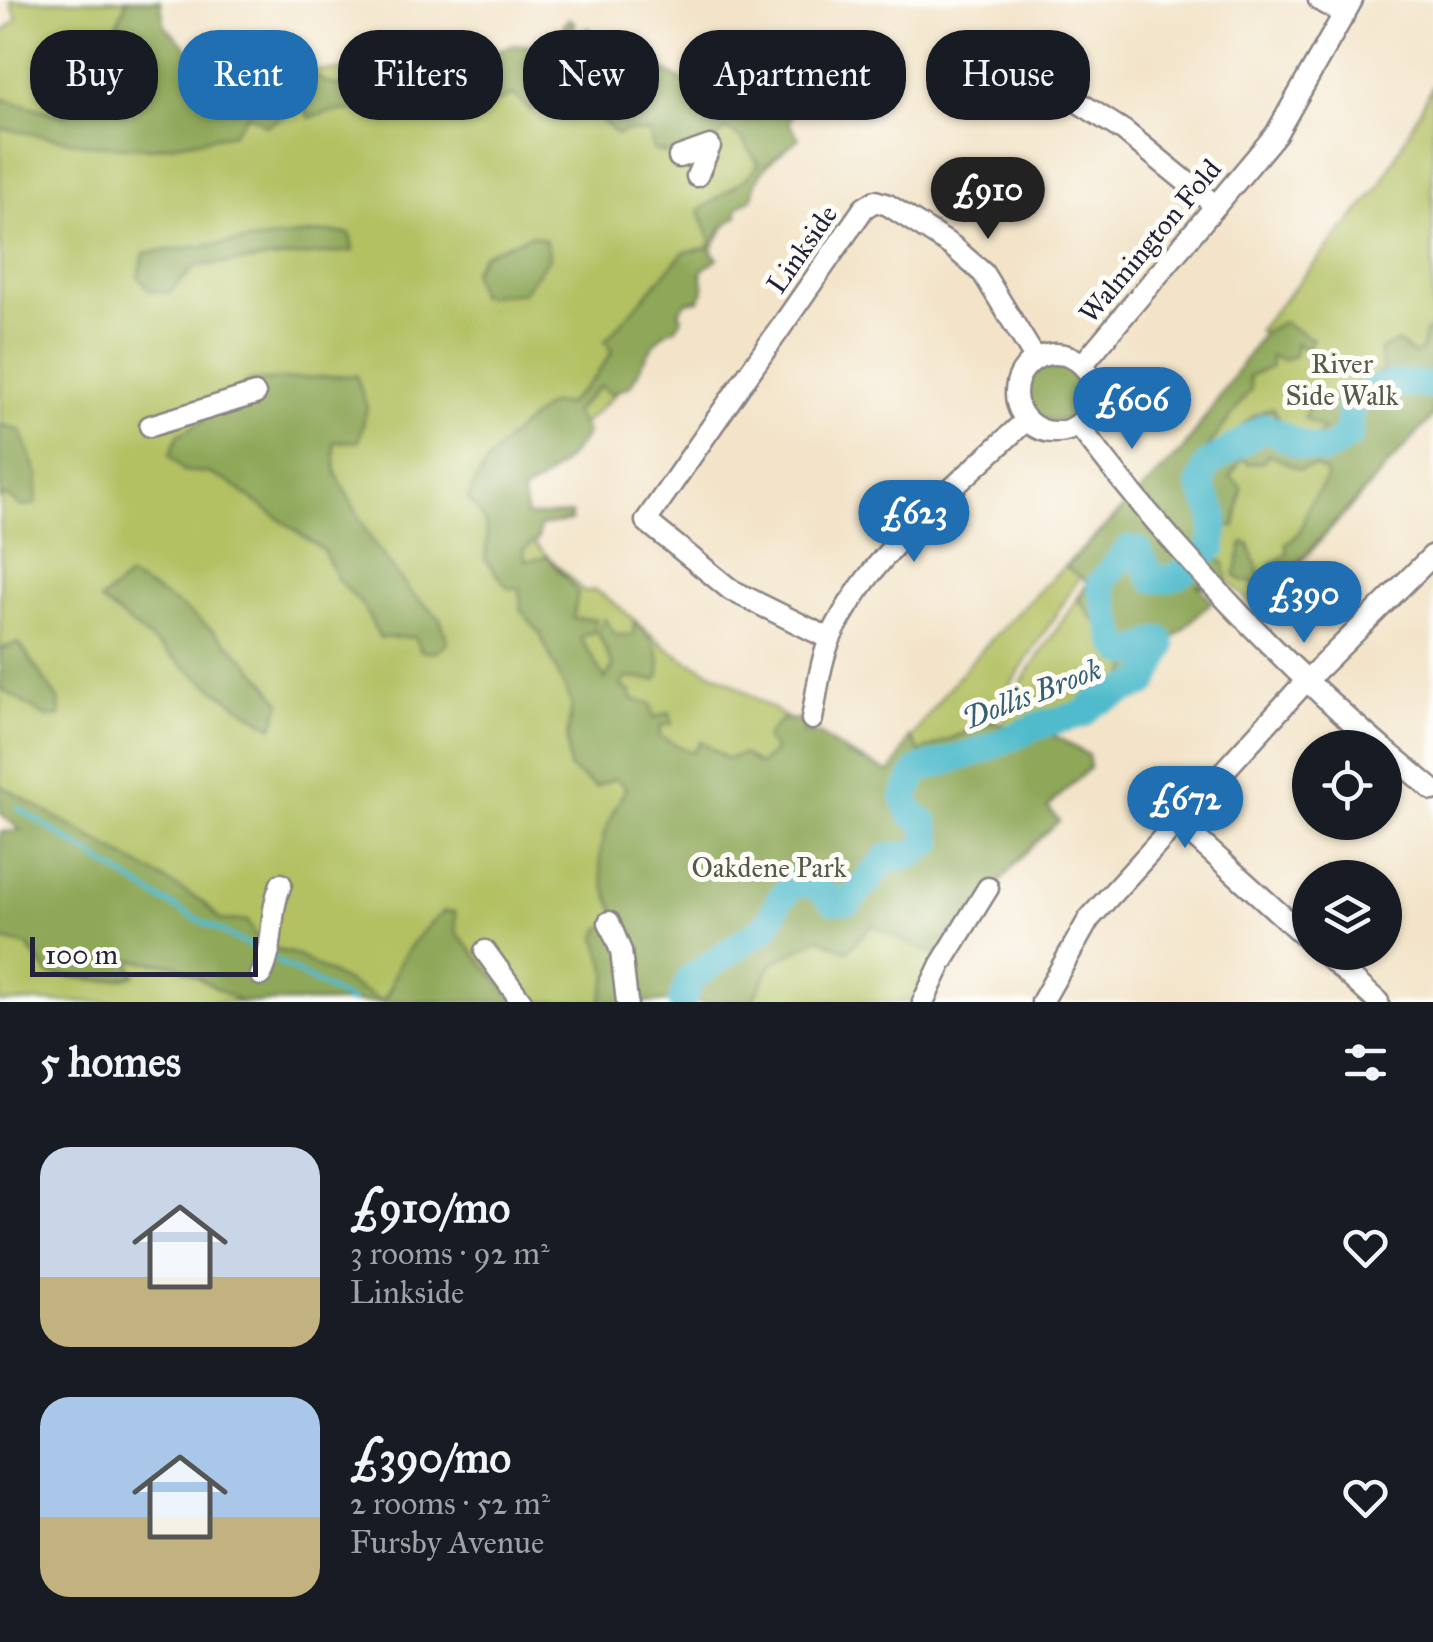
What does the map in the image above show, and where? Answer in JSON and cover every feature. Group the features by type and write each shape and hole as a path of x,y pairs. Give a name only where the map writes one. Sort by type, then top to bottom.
{"street":[{"path":"1319,0 1348,7"},
{"name":"Walmington Fold","path":"1083,364 1276,134 1348,7"},
{"path":"1090,109 1124,131 1216,206"},
{"path":"679,157 710,146 696,176"},
{"name":"Linkside","path":"830,639 731,590 640,522 864,208 875,201 888,205 968,258 1005,305 1035,358"},
{"name":"Walmington Fold","path":"1035,358 1060,353 1083,364 1095,396 1078,425"},
{"path":"1035,358 1019,376 1016,387 1016,399 1026,420 1057,432 1078,425 1193,566 1305,682 1362,730"},
{"path":"150,426 255,394"},
{"path":"812,719 830,639 876,569 1026,420"},
{"path":"1042,1002 1090,919 1305,682 1433,555"},
{"path":"1402,764 1433,790"},
{"path":"1178,822 1292,925"},
{"path":"261,975 272,944 270,911 281,884"},
{"path":"923,1002 940,964 988,888"},
{"path":"609,922 621,951 628,1002"},
{"path":"485,951 522,1002"},
{"path":"1343,970 1378,1002"}],"green space":[{"path":"10,0 127,0 115,30 30,30 30,120 158,120 158,86 178,80 178,120 318,120 318,71 338,70 338,120 503,120 503,67 523,66 523,120 659,120 659,104 679,111 679,120 706,120 778,144 623,387 582,425 505,514 584,592 594,590 603,595 682,658 729,681 831,744 891,773 940,698 969,664 1127,504 1188,583 1212,601 1166,645 1167,655 1150,688 1127,692 1101,708 1098,706 1086,718 1051,729 1053,735 1088,755 1090,767 1048,807 1059,821 999,883 921,1002 0,1002 0,837 52,853 0,800 0,36 17,18","holes":["1080,577 1088,583 1024,678 1001,724 994,720 1013,681"]},
{"path":"127,0 160,0 165,26 178,39 178,120 243,120 232,134 153,148 92,145 0,128 0,98 30,106 30,120 158,120 158,30 115,30"},
{"name":"Oakdene Park","path":"569,18 575,23 573,30 561,30"},
{"name":"Oakdene Park","path":"523,45 523,103 514,95 503,99 503,48"},
{"name":"Oakdene Park","path":"659,68 679,78 679,120 790,120 799,138 769,163 758,178 753,197 737,208 738,216 721,228 711,251 718,258 701,271 704,291 699,300 687,302 679,311 682,318 676,328 654,344 630,386 610,394 600,386 574,412 587,433 582,441 559,467 522,492 527,516 571,514 571,521 540,526 538,539 523,550 526,561 548,557 578,593 573,618 596,619 594,632 580,637 605,679 613,667 598,633 604,618 616,635 633,635 634,621 646,634 658,651 660,675 656,680 626,678 621,686 631,692 632,699 651,704 654,718 670,712 672,724 662,725 659,736 693,753 701,741 727,759 743,754 759,765 775,751 765,738 782,719 802,720 802,734 819,734 849,755 891,773 910,737 920,752 994,720 1014,732 1042,719 1083,710 1091,698 1120,688 1129,668 1078,598 1088,582 1066,567 1186,446 1263,333 1282,322 1313,339 1306,350 1296,343 1294,356 1283,360 1270,356 1271,367 1249,376 1251,389 1207,449 1206,459 1244,424 1272,408 1282,423 1311,439 1324,430 1304,418 1308,406 1325,407 1349,387 1383,371 1379,351 1397,342 1413,354 1421,351 1425,333 1433,327 1433,416 1263,600 1255,594 1254,582 1243,582 1235,575 1243,542 1249,544 1261,579 1274,573 1271,564 1287,554 1286,543 1300,530 1326,473 1315,466 1300,470 1268,454 1263,462 1249,464 1242,459 1230,476 1242,488 1235,527 1224,527 1209,558 1224,562 1227,576 1221,589 1198,585 1212,601 1166,645 1167,655 1150,688 1127,692 1101,708 1098,706 1086,718 1051,729 1053,735 1088,755 1090,767 1048,807 1059,821 1010,869 945,961 872,925 847,951 820,938 773,963 751,1002 600,1002 608,975 597,938 600,929 619,919 604,882 600,852 608,823 626,788 616,778 595,787 569,768 567,739 572,704 540,634 521,610 520,588 508,588 485,559 486,526 468,499 482,470 513,434 551,403 566,405 595,377 612,352 605,341 684,252 708,248 711,241 699,211 749,176 758,164 743,140 726,129 693,150 663,153 653,150 650,133 626,131 617,135 602,121 659,120"},
{"name":"Oakdene Park","path":"318,77 336,85 338,111 318,116"},
{"name":"River Side Walk","path":"1433,85 1433,416 1257,611 1199,550 1185,446 1263,334 1258,330 1379,188"},
{"path":"328,232 350,234 353,251 196,266 169,293 150,291 138,276 144,253"},
{"path":"531,235 545,239 550,257 522,293 479,296 472,272 483,254"},
{"path":"1055,363 1076,371 1084,392 1076,413 1055,421 1034,413 1026,392 1034,371"},
{"path":"356,375 367,407 359,441 334,442 336,473 372,541 411,593 440,618 448,643 435,652 421,651 414,637 380,638 363,606 338,580 323,550 228,482 208,473 184,471 170,455 178,435 203,421 212,405 250,381"},
{"path":"0,424 21,431 38,475 36,504 22,507 7,496 0,499"},
{"path":"129,577 193,615 249,663 281,702 273,727 206,683 100,601"},
{"path":"19,643 59,701 60,716 46,717 0,688 0,649"},
{"path":"0,785 203,902 220,920 248,921 261,946 294,954 382,1001 398,966 425,929 444,911 455,912 457,933 516,1002 240,1002 176,965 129,960 135,976 104,981 49,974 27,946 0,939 0,832 20,830 0,813"}],"waterway":[{"name":"Dollis Brook","path":"682,1002 690,979 767,926 780,899 797,882 817,886 833,901 850,901 887,858 912,855 930,842 926,824 911,813 904,797 918,770 983,750 1045,723 1083,714 1095,703 1146,682 1162,647 1160,640 1133,653 1124,652 1116,642 1100,584 1129,549 1138,551 1153,579 1163,579 1186,570 1213,546 1215,516 1200,485 1207,465 1265,427 1304,447 1326,451 1349,436 1351,400 1391,385 1433,386"},
{"path":"18,808 163,901 261,952"},
{"path":"273,959 351,1002"}]}
